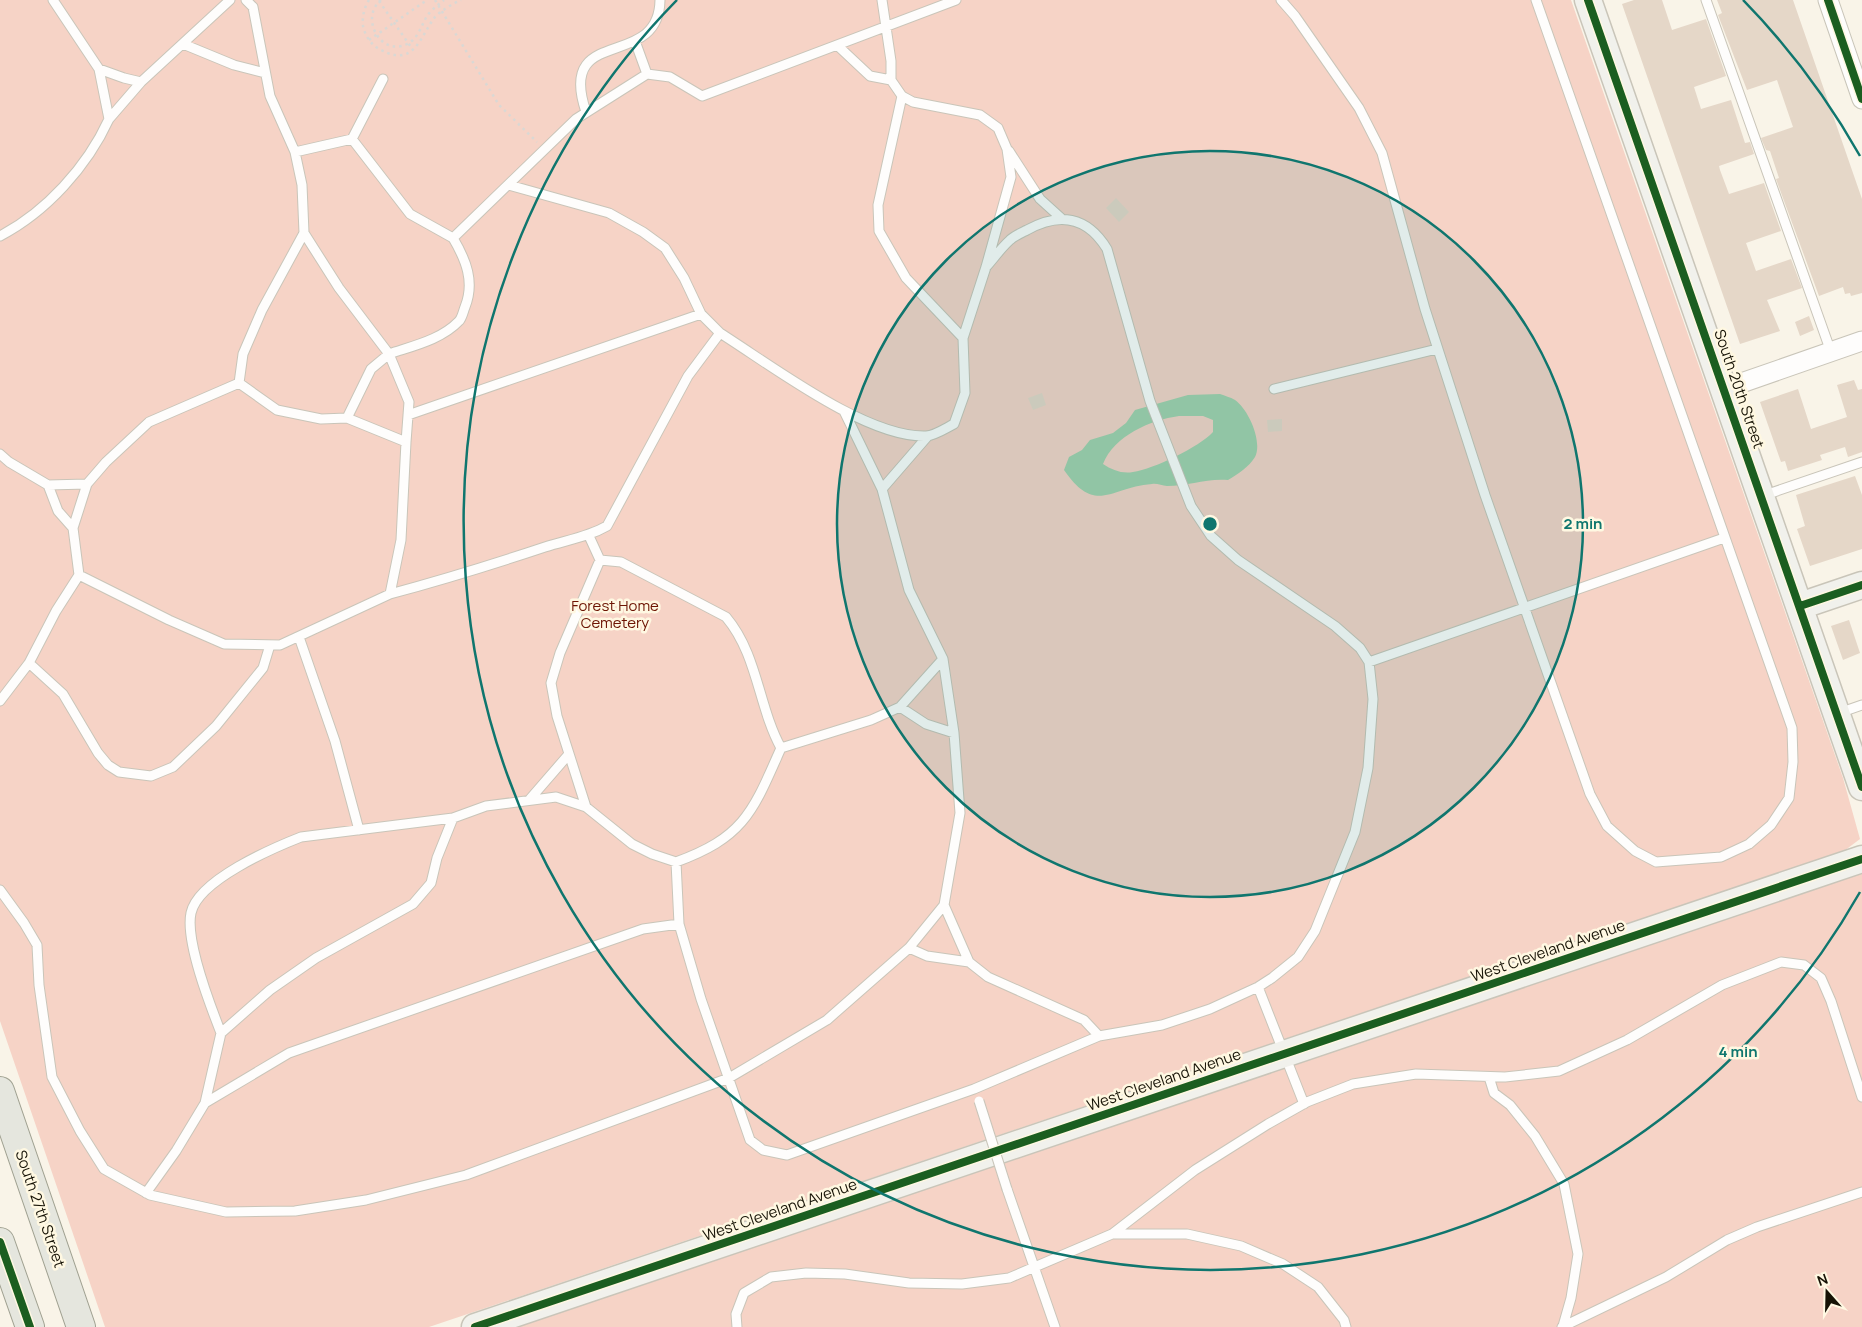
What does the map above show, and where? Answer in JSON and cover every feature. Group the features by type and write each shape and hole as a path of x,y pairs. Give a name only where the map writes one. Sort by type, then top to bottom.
{"main road":[{"name":"South 27th Street","path":"0,1091 80,1327"},
{"path":"0,1242 30,1327"}],"street":[{"name":"South 20th Street","path":"1588,0 1862,787"},
{"path":"1828,0 1862,99"},
{"path":"1724,390 1862,342"},
{"path":"1800,606 1862,585"},
{"name":"West Cleveland Avenue","path":"475,1327 1862,859"}],"lane":[{"path":"53,0 99,69 109,119"},
{"path":"0,236 20,226 43,207 98,144 109,119 141,82 230,0"},
{"path":"246,0 253,7 270,96 296,152 302,185 304,233 339,288 389,354 409,402 401,540 390,594"},
{"path":"586,112 579,91 580,74 586,65 606,51 647,34 655,25 660,14 660,0"},
{"path":"676,862 679,924 701,999 750,1140 763,1150 787,1155 974,1089 1099,1036 1162,1025 1210,1009 1258,987 1298,957 1315,931 1355,832 1368,768 1373,699 1369,662 1360,648 1336,626 1238,560 1211,536 1186,493 1150,401 1107,249 1091,230 1061,218 1040,199 1007,149 998,128 980,115 913,102 902,96 891,80 882,0"},
{"path":"453,238 586,112 613,98 648,74 670,77 702,96 956,0"},
{"path":"1281,0 1296,16 1359,108 1382,154 1438,349 1484,495 1590,794 1607,826 1635,851 1656,862 1721,856 1749,844 1771,825 1789,798 1794,762 1792,728 1536,0"},
{"path":"1706,0 1831,352"},
{"path":"635,40 648,74"},
{"path":"183,44 234,65 265,73"},
{"path":"838,46 870,76 891,80"},
{"path":"99,69 141,82"},
{"path":"296,152 352,139 383,79"},
{"path":"902,96 878,205 879,231 906,278 962,338"},
{"path":"347,418 371,369 389,354 432,339 460,321 468,299 470,277 464,256 453,238 410,214 352,139"},
{"path":"882,489 927,437 954,424 965,394 962,338 986,267 1011,177 1007,149"},
{"path":"509,185 609,213 643,232 665,248 684,278 701,314 720,333 844,411 890,431 927,437"},
{"path":"986,267 1010,239 1033,227 1061,218"},
{"path":"240,383 243,354 262,310 304,233"},
{"path":"408,415 701,314"},
{"path":"79,575 169,620 224,644 280,645 390,594 455,576 567,540 589,536 607,526 688,376 720,333"},
{"path":"1274,389 1438,349"},
{"path":"240,383 278,410 321,419 347,418 406,442"},
{"path":"0,701 29,663 56,612 79,575 73,528 87,484 106,462 150,422 240,383"},
{"path":"0,890 37,945 39,985 52,1077 80,1131 104,1168 146,1192 226,1212 295,1211 366,1200 466,1175 729,1078 827,1020 909,948 944,905 960,812 954,733 943,659 909,590 882,489 844,411"},
{"path":"0,454 9,462 48,485 87,484"},
{"path":"1762,496 1862,462"},
{"path":"48,485 58,511 73,528"},
{"path":"586,807 557,716 551,683 560,653 600,560 589,536"},
{"path":"1369,662 1724,538"},
{"path":"600,560 621,562 726,618 738,631 756,678 771,730 781,748"},
{"path":"299,637 335,741 359,830"},
{"path":"29,663 63,694 98,753 108,764 119,772 151,776 173,767 216,726 263,668 270,645"},
{"path":"146,1192 176,1151 205,1103 221,1034 203,984 190,928 191,911 203,893 218,879 278,846 301,837 453,818 486,806 556,797 586,807 632,844 652,854 676,862 705,851 731,834 754,807 781,748 871,720 900,707 943,659"},
{"path":"1837,714 1862,705"},
{"path":"900,707 926,724 954,733"},
{"path":"530,799 569,754"},
{"path":"221,1034 270,990 316,958 413,904 431,882 437,858 453,818"},
{"path":"944,905 969,962 988,977 1084,1020 1099,1036"},
{"path":"205,1103 289,1053 643,929 679,924"},
{"path":"909,948 926,956 969,962"},
{"path":"737,1327 736,1314 744,1293 771,1277 806,1273 845,1274 909,1283 962,1284 1010,1278 1112,1234 1195,1170 1268,1124 1304,1104 1354,1084 1416,1074 1505,1078 1559,1071 1627,1040 1722,985 1781,962 1804,966 1821,978 1831,1001 1862,1097"},
{"path":"1258,987 1304,1104"},
{"path":"1489,1077 1494,1092 1510,1105 1535,1136 1564,1184 1578,1254 1571,1298 1563,1327"},
{"path":"974,1089 1055,1327"},
{"path":"1563,1327 1666,1277 1728,1240 1757,1227 1862,1192"},
{"path":"1112,1234 1187,1234 1241,1246 1283,1264 1318,1287 1344,1320 1346,1327"}],"path":[{"path":"369,0 362,20 369,40 374,46 392,55 413,50 423,40 435,18 461,0"},
{"path":"413,50 408,43 394,23 379,0 372,12 371,20 376,35 391,46 408,43 417,35 428,14 444,0"},
{"path":"369,40 427,0"},
{"path":"435,0 499,106 546,150"}],"green space":[{"name":"Forest Home Cemetery","path":"0,0 1571,0 1843,778 1860,839 1844,851 429,1327 105,1327 0,1021"},
{"path":"1862,874 1862,1327 511,1327 1854,875"}],"shaded area":[{"path":"1220,394 1229,397 1240,404 1245,410 1253,426 1257,443 1255,457 1239,473 1228,480 1213,480 1175,486 1152,484 1104,495 1095,495 1085,492 1075,484 1064,470 1069,457 1082,450 1090,440 1113,433 1126,423 1135,410 1188,395","holes":["1203,416 1213,420 1213,432 1198,444 1176,456 1152,467 1129,472 1117,471 1103,464 1115,445 1134,431 1168,418"]}],"building":[{"path":"1634,0 1662,0 1672,30 1706,19 1726,76 1694,87 1701,109 1731,100 1745,143 1750,142 1754,154 1719,166 1720,170 1729,194 1764,183 1781,231 1746,243 1756,271 1791,259 1802,288 1767,300 1780,331 1740,344 1622,4"},
{"path":"1717,0 1793,0 1862,199 1862,293 1851,296 1850,293 1845,294 1843,287 1819,296 1776,179 1779,178 1770,151 1766,150 1761,138 1793,127 1777,80 1747,90 1718,15 1722,13"},
{"path":"1116,198 1129,212 1119,222 1106,208"},
{"path":"1809,316 1814,330 1800,336 1795,322"},
{"path":"1854,380 1858,390 1862,389 1862,452 1848,457 1845,447 1820,455 1822,460 1788,471 1785,461 1781,462 1760,402 1798,389 1811,429 1847,417 1837,385"},
{"path":"1042,393 1046,405 1033,410 1028,398"},
{"path":"1282,419 1282,431 1268,432 1267,420"},
{"path":"1855,476 1862,495 1862,549 1810,566 1797,529 1805,526 1796,495"},
{"path":"1849,620 1860,653 1843,660 1831,626"}],"cycle path":[{"path":"1588,0 1862,787"},
{"path":"1828,0 1862,99"},
{"path":"1800,606 1862,585"},
{"path":"475,1327 1862,859"},
{"path":"0,1242 30,1327"}]}
